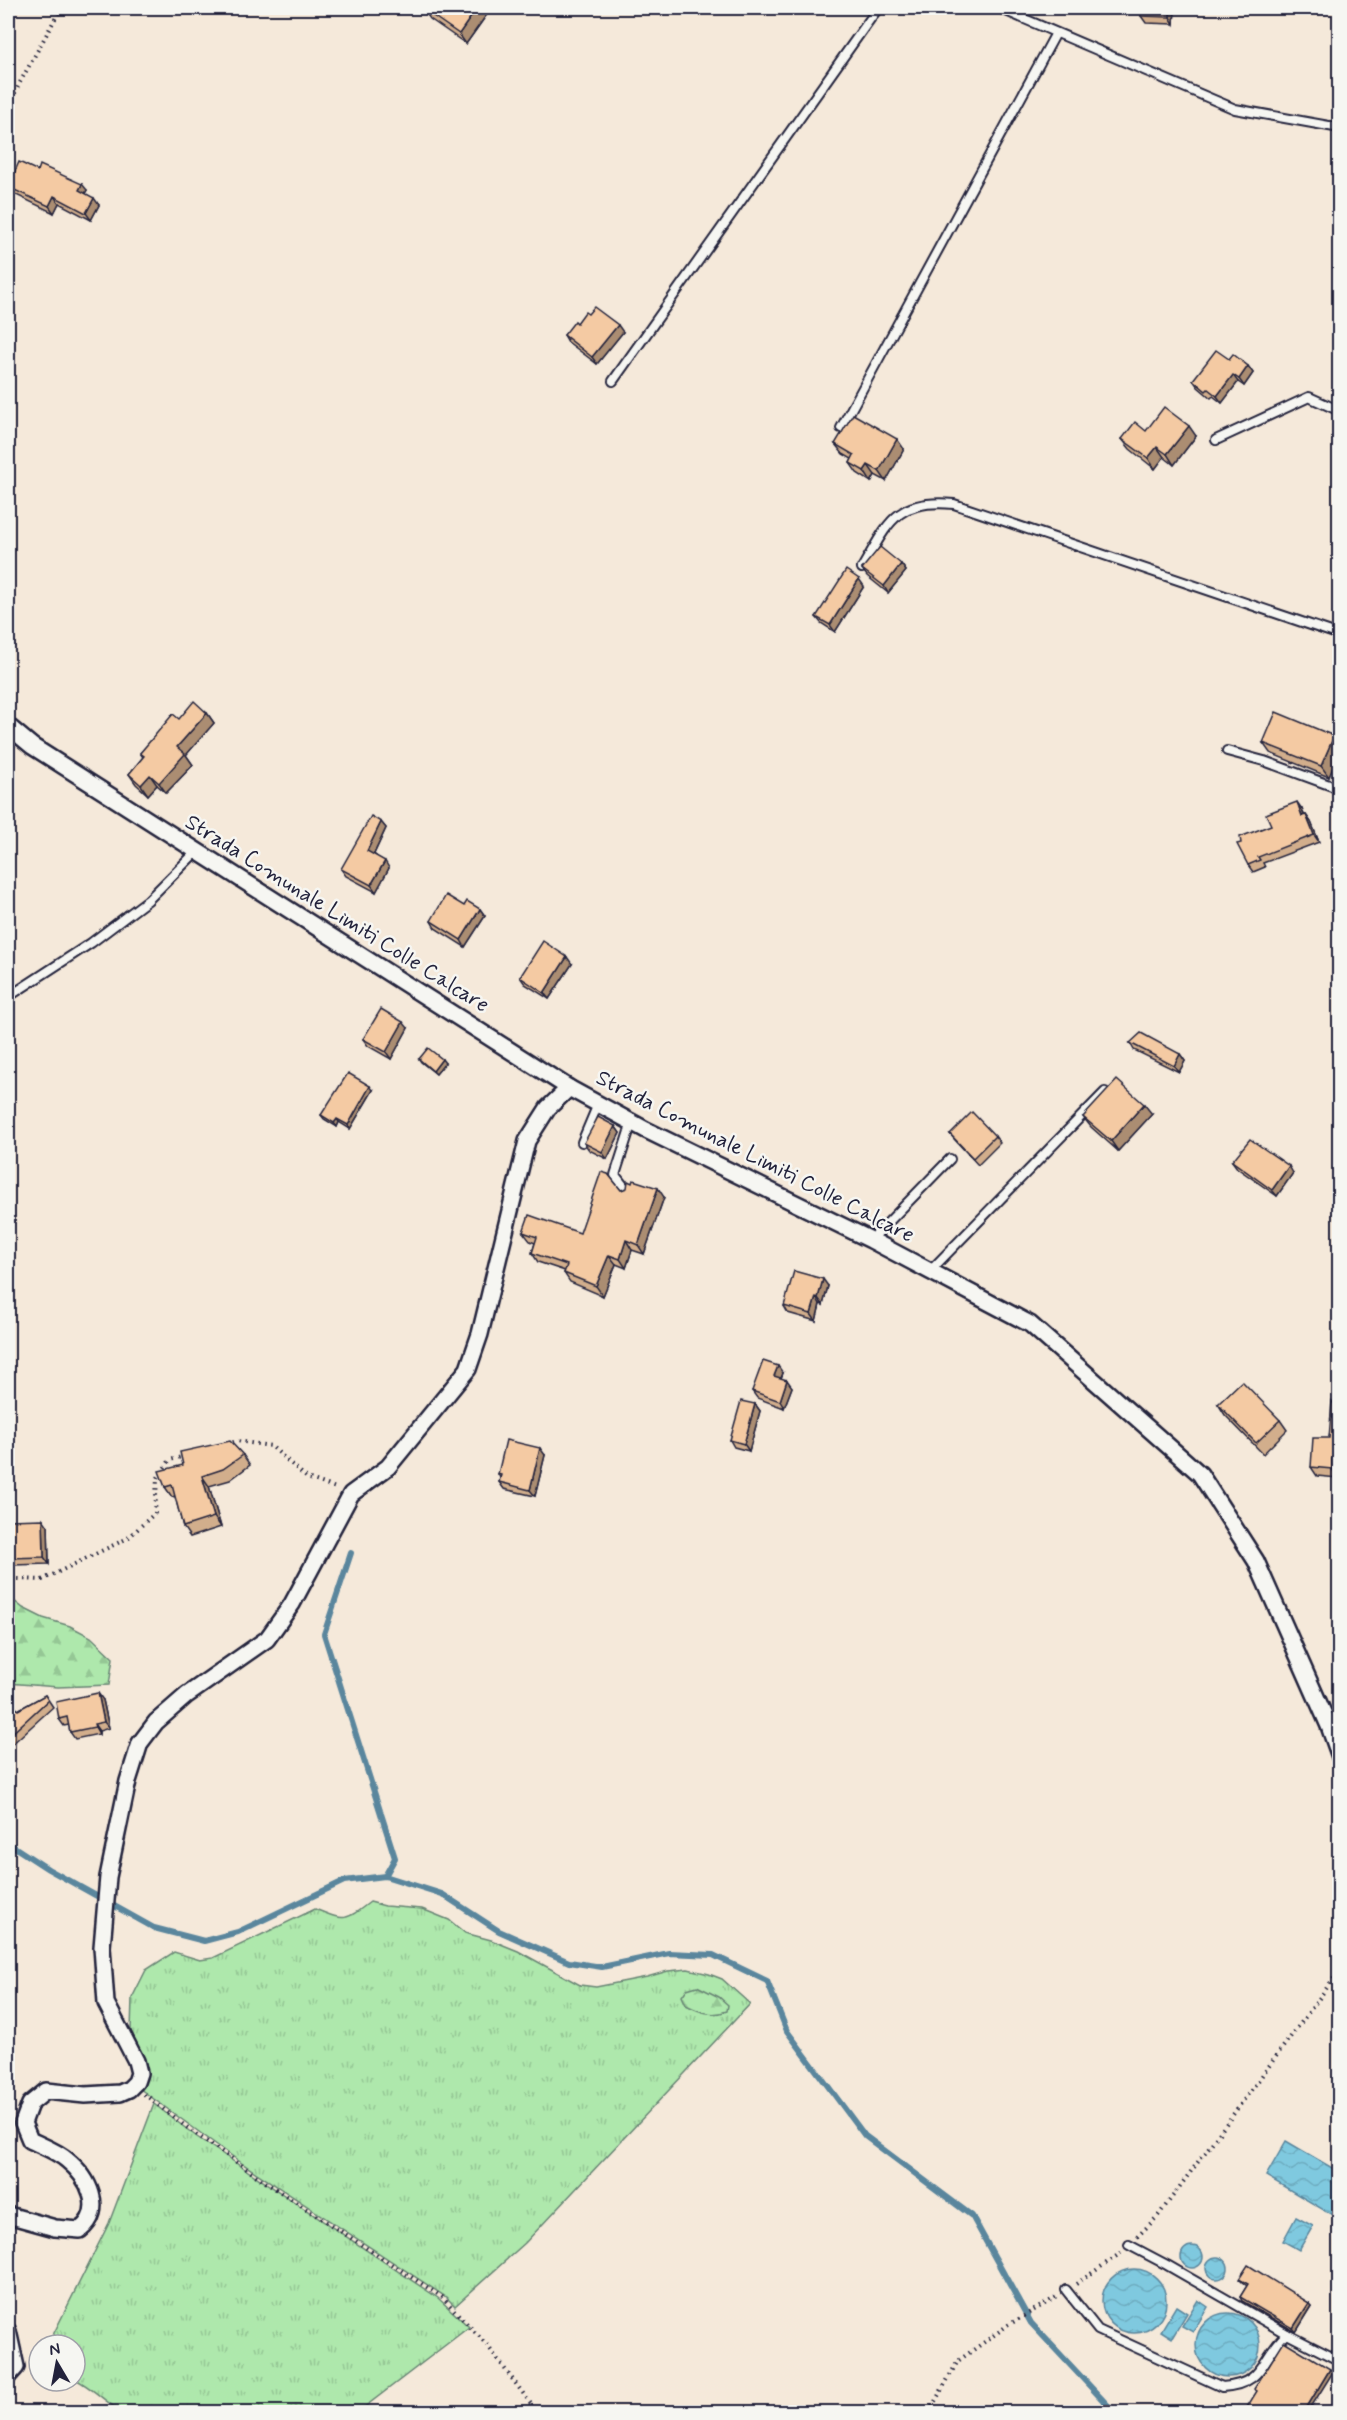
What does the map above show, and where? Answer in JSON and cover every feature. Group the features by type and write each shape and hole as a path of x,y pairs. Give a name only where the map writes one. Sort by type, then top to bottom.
{"street":[{"name":"Strada Comunale Limiti Colle Calcare","path":"8,726 32,746 569,1088 632,1122 871,1240 1030,1324 1200,1474 1256,1561 1334,1728 1340,1757"},
{"path":"8,2215 68,2229 80,2230 87,2224 94,2206 88,2185 66,2158 30,2140 23,2123 30,2104 46,2091 85,2095 120,2093 129,2089 136,2082 139,2073 136,2061 106,2003 102,1947 108,1877 128,1781 140,1743 156,1722 187,1695 267,1639 292,1604 351,1494 388,1467 468,1369 480,1334 527,1141 548,1108 569,1088"},
{"path":"8,2331 16,2367 8,2376"}],"lane":[{"path":"613,381 878,8"},
{"path":"999,8 1236,109 1340,128"},
{"path":"841,428 1056,33"},
{"path":"1216,440 1309,397 1340,411"},
{"path":"862,568 886,527 897,514 912,506 934,502 954,504 1340,635"},
{"path":"1227,751 1264,761 1340,791"},
{"path":"8,997 91,943 148,900 197,851"},
{"path":"930,1271 1105,1092"},
{"path":"582,1142 598,1104"},
{"path":"629,1193 615,1175 632,1122"},
{"path":"871,1240 950,1160"},
{"path":"1129,2245 1287,2334 1340,2361"},
{"path":"1066,2290 1098,2330 1222,2387 1243,2385 1255,2377 1277,2343 1287,2334"}],"path":[{"path":"8,110 18,86 61,8"},
{"path":"226,1444 237,1441 271,1446 308,1478 351,1494"},
{"path":"18,1579 42,1580 128,1538 155,1512 158,1479 170,1460 192,1454"},
{"path":"929,2412 958,2361 1008,2325 1037,2310 1117,2258 1158,2216 1340,1970"},
{"path":"129,2089 140,2091 271,2186 442,2297 487,2345 537,2412"}],"green space":[{"path":"8,1596 23,1608 43,1618 70,1626 91,1637 113,1658 109,1685 58,1687 8,1683"},
{"path":"370,1902 385,1906 422,1909 449,1920 465,1933 518,1951 580,1985 596,1987 668,1971 688,1969 722,1979 750,2004 525,2243 455,2306 446,2297 243,2164 136,2086 143,2065 131,2031 132,1998 146,1970 174,1952 200,1960 213,1958 315,1909 344,1918"},
{"path":"697,1986 719,1997 728,2005 727,2011 716,2014 706,2013 686,2005 682,1996 687,1989"},
{"path":"154,2104 197,2137 438,2298 469,2327 358,2412 122,2412 87,2386 87,2333 54,2333 109,2223"}],"water":[{"path":"1286,2141 1339,2172 1339,2219 1266,2176"},
{"path":"1296,2217 1313,2226 1299,2250 1283,2241"},
{"path":"1192,2246 1200,2249 1203,2257 1200,2265 1192,2268 1184,2265 1181,2257 1184,2249"},
{"path":"1217,2257 1225,2260 1228,2268 1225,2276 1217,2279 1209,2276 1206,2268 1209,2260"},
{"path":"1128,2269 1140,2269 1157,2278 1164,2289 1166,2301 1164,2313 1157,2324 1140,2333 1128,2333 1116,2328 1107,2319 1102,2307 1102,2295 1107,2283 1116,2274"},
{"path":"1198,2300 1208,2307 1193,2332 1182,2326"},
{"path":"1176,2306 1187,2313 1172,2338 1161,2331"},
{"path":"1222,2313 1234,2313 1251,2322 1258,2333 1260,2345 1258,2357 1251,2368 1234,2377 1222,2377 1210,2372 1201,2363 1196,2351 1196,2339 1201,2327 1210,2318"}],"building":[{"path":"424,8 477,8 459,34"},
{"path":"1141,8 1170,8 1170,17 1141,16"},
{"path":"19,162 38,171 40,165 82,184 79,190 94,198 86,213 54,196 49,206 8,187"},
{"path":"594,307 618,325 592,357 564,335 575,321 577,323 585,312 588,314"},
{"path":"1216,350 1229,359 1233,354 1248,366 1239,379 1233,375 1217,396 1208,389 1206,391 1193,380"},
{"path":"1164,407 1189,426 1167,454 1157,447 1148,458 1122,439 1135,422 1146,431"},
{"path":"853,414 897,439 879,471 868,465 864,471 850,463 854,455 835,444"},
{"path":"880,547 901,564 884,586 862,569"},
{"path":"846,570 859,579 830,625 816,617"},
{"path":"194,701 207,713 177,747 185,754 159,783 150,775 141,785 129,774 144,756 140,753 173,714 179,719"},
{"path":"1276,712 1334,736 1321,766 1263,743"},
{"path":"1297,802 1302,816 1306,815 1314,835 1258,857 1260,860 1248,865 1237,844 1241,843 1240,837 1271,825 1266,814"},
{"path":"371,816 381,822 367,851 385,861 371,885 341,869"},
{"path":"446,895 464,906 467,901 480,909 461,940 431,921"},
{"path":"543,941 567,957 544,993 520,977"},
{"path":"381,1009 403,1022 386,1052 363,1039"},
{"path":"1141,1033 1180,1054 1174,1066 1130,1043"},
{"path":"428,1048 442,1059 433,1071 419,1059"},
{"path":"348,1073 370,1086 348,1125 337,1119 334,1123 321,1115"},
{"path":"1117,1080 1144,1104 1111,1141 1083,1117"},
{"path":"972,1112 995,1136 973,1158 950,1134"},
{"path":"598,1117 615,1126 602,1152 584,1143"},
{"path":"1250,1139 1289,1166 1272,1190 1232,1161"},
{"path":"601,1172 608,1174 621,1190 627,1188 628,1181 632,1183 633,1180 658,1188 638,1245 626,1240 620,1259 609,1255 596,1286 564,1273 567,1265 532,1253 537,1237 523,1232 529,1215 580,1233"},
{"path":"794,1271 823,1279 811,1314 784,1306"},
{"path":"763,1361 778,1366 774,1376 787,1380 780,1401 752,1391"},
{"path":"1336,1363 1340,1363 1340,1459 1332,1459 1332,1469 1311,1467 1313,1438 1329,1438 1332,1401 1336,1406"},
{"path":"1242,1381 1280,1420 1256,1443 1218,1404"},
{"path":"741,1401 755,1404 744,1444 730,1440"},
{"path":"506,1440 540,1448 530,1490 499,1482 501,1475 498,1474"},
{"path":"230,1441 243,1455 223,1469 202,1476 214,1517 183,1527 172,1485 165,1487 159,1471 183,1465 180,1452"},
{"path":"43,1519 44,1557 8,1558 8,1520"},
{"path":"98,1693 104,1722 94,1724 95,1727 70,1732 67,1717 59,1719 56,1702"},
{"path":"45,1695 48,1700 8,1737 8,1699 18,1710"},
{"path":"1248,2265 1309,2303 1293,2328 1240,2297 1248,2284 1239,2279"},
{"path":"1284,2341 1330,2369 1304,2412 1294,2412 1284,2407 1280,2412 1244,2412 1257,2391 1254,2389"}],"waterway":[{"path":"351,1553 324,1634 395,1858 385,1876"},
{"path":"8,1843 48,1869 154,1928 204,1941 238,1932 344,1881 385,1876 442,1894 499,1931 569,1962 602,1967 669,1953 713,1955 767,1981 787,2031 865,2136 972,2216 1031,2323 1114,2412"}]}
